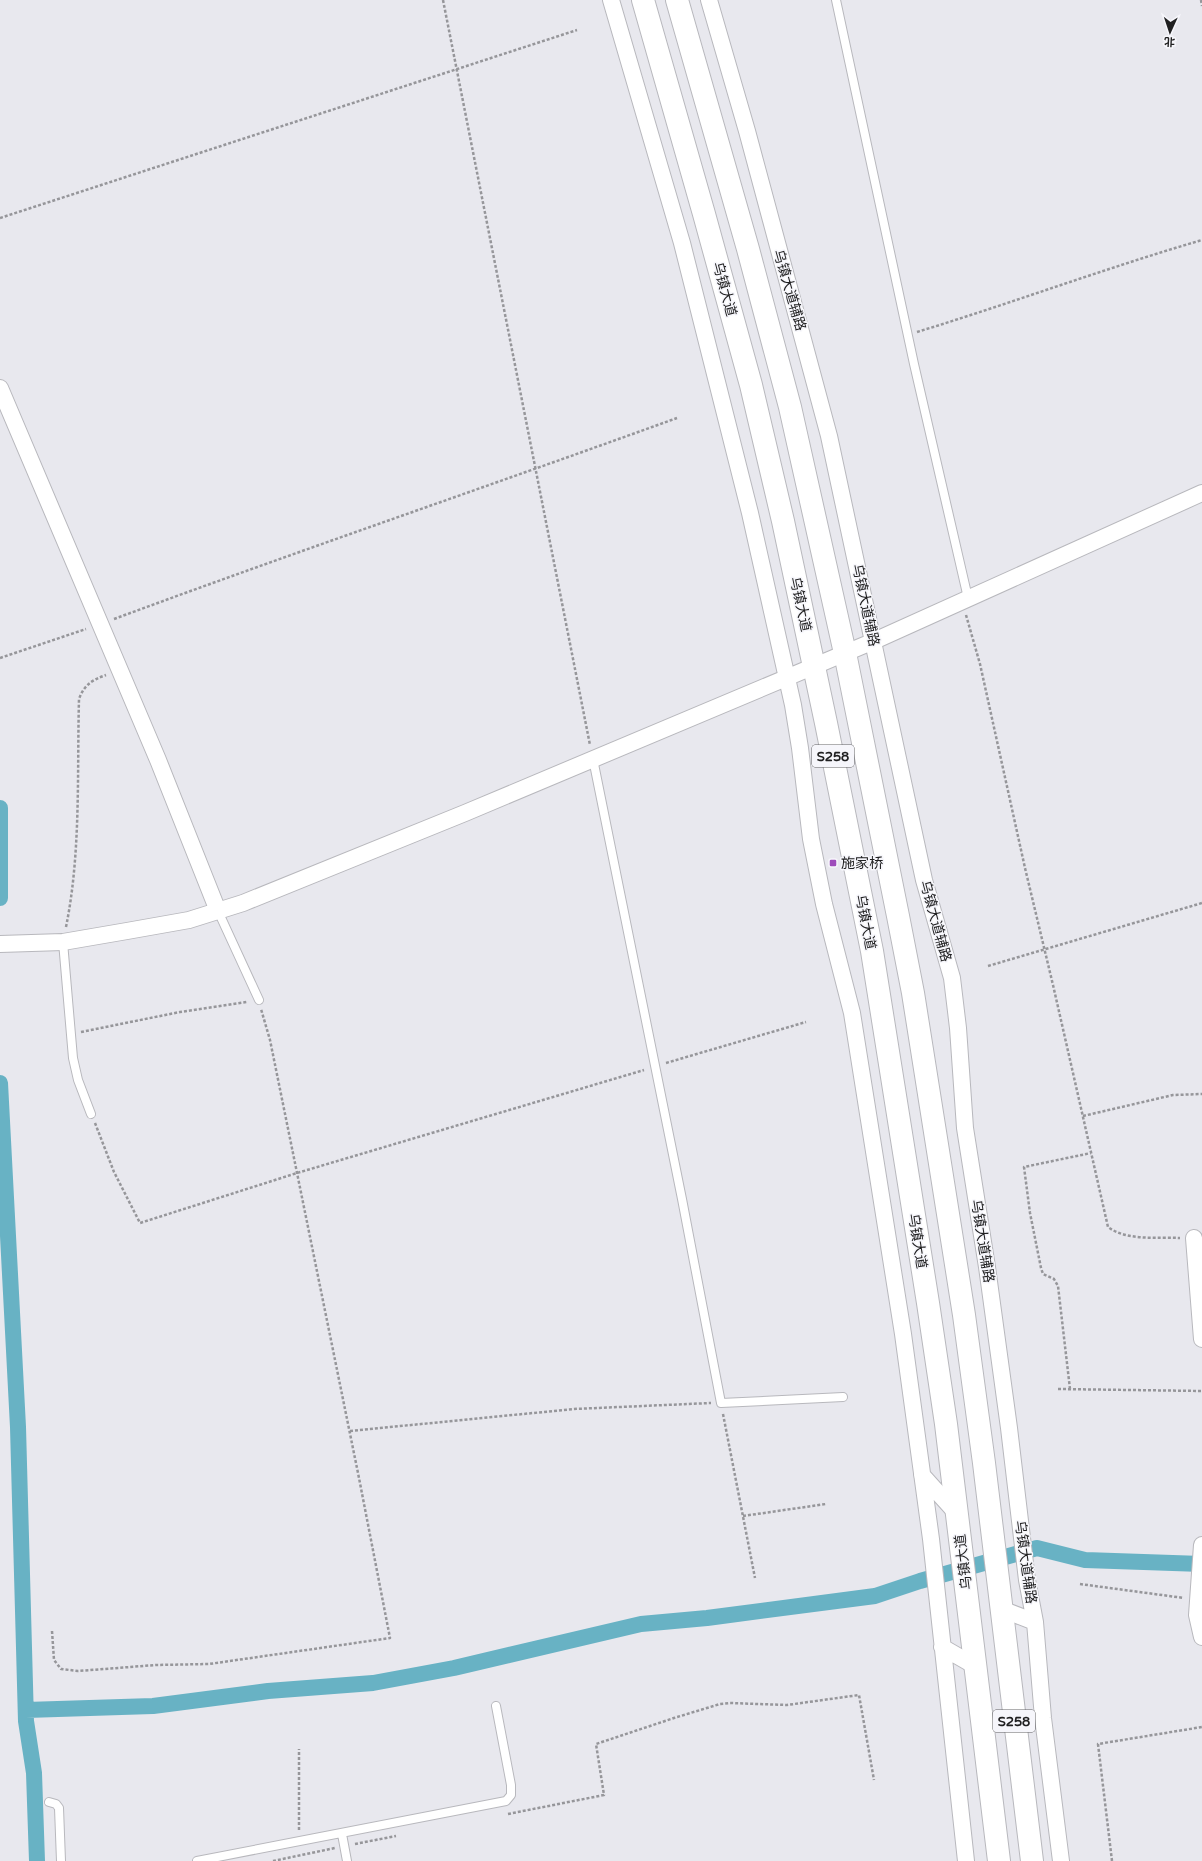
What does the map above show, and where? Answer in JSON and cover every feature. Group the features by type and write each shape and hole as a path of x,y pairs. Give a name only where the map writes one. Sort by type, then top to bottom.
{"main road":[{"name":"乌镇大道","path":"643,0 751,385 845,812 879,992 928,1303 958,1520 999,1861"},
{"name":"S258","path":"677,0 748,249 790,407 845,653 913,993 963,1308 1032,1861"}],"street":[{"path":"611,0 682,243 750,513 788,677 800,748 810,839 824,904 852,1013 903,1334 931,1540 966,1861"},
{"name":"乌镇大道辅路","path":"709,0 747,131 829,436 924,880 944,946 955,996 965,1128 987,1267 1018,1498 1027,1580 1035,1622 1043,1718 1061,1861"},
{"path":"0,388 158,760 218,911"},
{"path":"0,944 63,942 189,920 243,903 593,759 874,641 1202,494"},
{"path":"1198,1238 1202,1339"},
{"path":"922,1476 958,1520"},
{"path":"1202,1545 1197,1615 1202,1637"},
{"path":"1001,1609 1035,1622"},
{"path":"942,1648 975,1666"}],"lane":[{"path":"836,0 965,600"},
{"path":"593,759 682,1199 721,1403 843,1397"},
{"path":"218,911 259,1000"},
{"path":"63,942 71,1034 78,1080 91,1114"},
{"path":"197,1861 506,1801 512,1795 496,1706"},
{"path":"49,1802 56,1804 59,1808 61,1861"},
{"path":"342,1834 347,1861"}],"path":[{"path":"443,0 455,69 593,759"},
{"path":"1201,0 1202,6"},
{"path":"0,218 577,30"},
{"path":"907,335 1002,306 1152,255 1202,240"},
{"path":"0,658 100,624 278,559 677,418"},
{"path":"965,600 1108,1227 1117,1234 1131,1236 1198,1238"},
{"path":"63,942 70,907 77,819 78,699 83,689 92,680 120,670"},
{"path":"988,966 1202,903"},
{"path":"52,1631 54,1660 61,1669 78,1671 156,1665 209,1664 390,1638 350,1431 270,1040 259,1000 180,1012 71,1034"},
{"path":"91,1114 114,1172 140,1223 297,1173 806,1022"},
{"path":"1083,1116 1173,1095 1202,1094"},
{"path":"1070,1389 1058,1286 1054,1279 1043,1274 1041,1268 1030,1213 1024,1167 1091,1153"},
{"path":"1058,1389 1202,1391"},
{"path":"350,1431 574,1409 721,1403 755,1578"},
{"path":"743,1516 826,1504"},
{"path":"1080,1584 1198,1600"},
{"path":"506,1814 604,1795 596,1744 674,1718 730,1703 787,1705 859,1695 874,1780"},
{"path":"1112,1861 1098,1744 1202,1727"},
{"path":"299,1749 299,1842"},
{"path":"273,1861 399,1835"}],"waterway":[{"path":"0,808 0,898"},
{"path":"0,1083 18,1427 26,1721 34,1773 37,1861"},
{"path":"26,1710 153,1706 268,1691 373,1683 454,1668 641,1624 707,1618 875,1596 920,1581 1037,1548 1085,1560 1202,1564"}],"place":[{"name":"施家桥","path":"833,863"}]}
